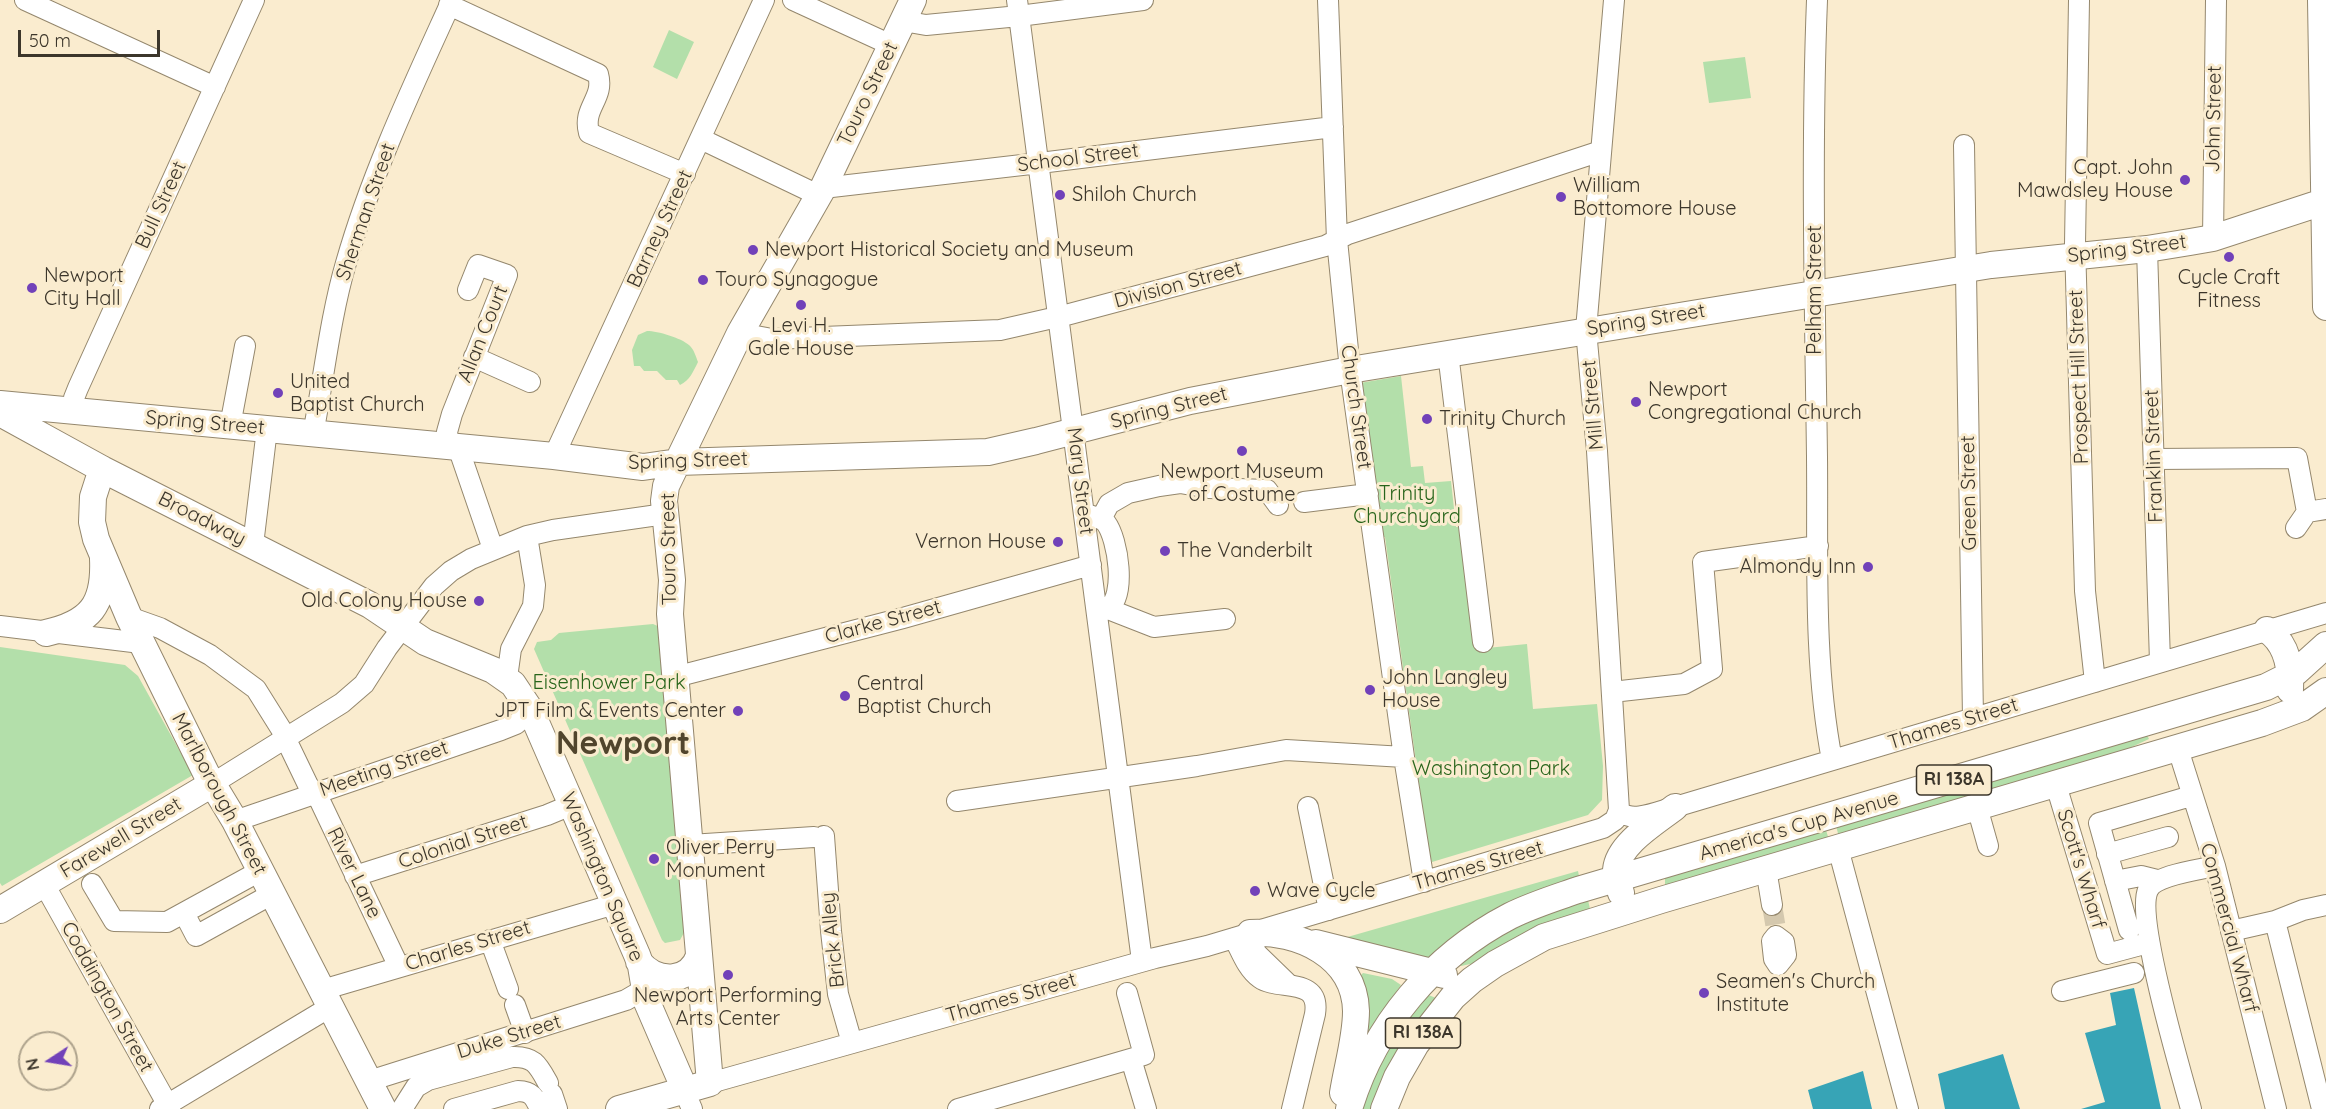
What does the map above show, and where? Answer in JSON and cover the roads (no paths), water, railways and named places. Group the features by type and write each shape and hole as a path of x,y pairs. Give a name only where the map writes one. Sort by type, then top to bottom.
{"main road":[{"path":"2321,0 2326,307"},
{"name":"Touro Street","path":"710,1083 670,614 671,572 665,490 740,333 820,191 908,11"},
{"name":"Spring Street","path":"0,404 554,456 647,467 678,462 988,452 1190,402 1350,370 1966,269 2147,249 2213,238 2325,201"},
{"name":"Broadway","path":"0,413 102,468 370,605 402,627"},
{"name":"Marlborough Street","path":"102,468 94,488 91,513 96,539 129,618 212,784 235,821 383,1109"},
{"path":"46,633 68,628 82,620 94,608 102,581 102,553"},
{"name":"Washington Square","path":"402,627 425,642 487,667 507,678 518,690 531,711 615,904 641,973 646,1002 689,1100"},
{"path":"2267,630 2281,644 2290,676 2288,699 2279,718"},
{"name":"America's Cup Avenue","path":"1349,1109 1358,1083 1376,1045 1409,996 1431,972 1474,938 1509,917 1548,900 1617,879 2266,687 2290,676 2326,645"},
{"name":"America's Cup Avenue","path":"1384,1109 1397,1077 1423,1033 1453,997 1482,972 1519,949 1544,938 1626,911 2279,718 2302,708 2326,690"},
{"name":"Farewell Street","path":"0,910 212,784"},
{"path":"1626,911 1617,879 1618,862 1627,847 1676,807"},
{"path":"1242,936 1272,933 1452,976 1482,972"},
{"path":"1301,940 1319,948 1337,964 1349,982 1354,997 1355,1025 1340,1109"},
{"path":"641,973 646,970 656,976 675,978 691,970 699,956"},
{"name":"Thames Street","path":"619,1109 689,1100 710,1083"}],"street":[{"path":"25,0 215,87"},
{"name":"Bull Street","path":"74,411 74,398 78,388 254,0"},
{"name":"Barney Street","path":"554,456 764,0"},
{"path":"792,0 891,45"},
{"path":"908,11 926,25 1018,8 1143,0"},
{"name":"Church Street","path":"1328,0 1337,240 1350,370 1404,757 1424,882"},
{"name":"Mill Street","path":"1614,0 1586,330 1597,451 1619,811"},
{"name":"Pelham Street","path":"1817,0 1814,293 1818,546 1823,693 1832,760"},
{"name":"Prospect Hill Street","path":"2079,0 2075,256 2085,591 2095,682"},
{"name":"John Street","path":"2213,238 2216,0"},
{"path":"451,2 598,74 601,85 586,121 590,133 685,174"},
{"name":"Sherman Street","path":"313,434 345,266 357,226 401,112 451,2"},
{"name":"Mary Street","path":"1018,8 1074,431 1093,517 1091,565 1103,610 1118,777 1142,962"},
{"name":"School Street","path":"820,191 1333,127"},
{"path":"701,139 820,191"},
{"name":"Green Street","path":"1964,146 1973,718"},
{"name":"Division Street","path":"740,333 772,339 1000,330 1325,246 1348,234 1601,151"},
{"name":"Franklin Street","path":"2147,249 2160,663"},
{"name":"Allan Court","path":"454,447 447,432 450,421 507,275 478,266 468,290"},
{"path":"230,426 245,346"},
{"path":"1448,353 1483,642"},
{"path":"474,357 530,382"},
{"path":"253,545 267,429"},
{"path":"454,447 493,549"},
{"path":"2154,459 2296,458 2317,511 2296,528"},
{"path":"1225,619 1154,627 1103,610 1117,595 1118,561 1111,532 1106,522 1093,517 1128,493 1180,483 1209,488 1267,490 1278,505"},
{"path":"1304,502 1368,494"},
{"name":"Farewell Street","path":"212,784 342,704 364,684 402,627 434,586 452,571 493,549 527,536 553,530 665,514"},
{"path":"507,678 511,649 533,606 535,585 527,536"},
{"path":"1612,692 1684,684 1696,680 1712,669 1704,562 1818,546"},
{"name":"Clarke Street","path":"675,677 903,618 1091,565"},
{"name":"Thames Street","path":"710,1083 1142,962 1195,950 1603,828 1612,823 1619,811 1626,817 1634,817 1676,807 2326,613"},
{"name":"River Lane","path":"129,618 160,628 210,655 239,674 256,689 320,801 399,967"},
{"path":"0,626 141,643"},
{"name":"Meeting Street","path":"235,821 501,730 516,724 531,711"},
{"name":"Commercial Wharf","path":"2178,749 2215,866 2276,1109"},
{"path":"957,801 1286,750 1404,757"},
{"name":"Scott's Wharf","path":"2056,785 2107,954 2148,943"},
{"path":"2128,930 2099,823 2191,796"},
{"name":"Colonial Street","path":"355,876 547,815 571,805"},
{"path":"1308,807 1329,910"},
{"path":"1977,807 1988,846"},
{"name":"Brick Alley","path":"690,845 819,836 838,994 852,1043"},
{"path":"2107,854 2169,837"},
{"path":"1838,848 1908,1109"},
{"path":"2115,881 2141,876 2157,880 2215,866"},
{"path":"1766,869 1772,905"},
{"path":"92,884 114,921 166,922 260,871"},
{"path":"2157,880 2148,890 2145,905 2148,943 2191,1109"},
{"name":"Coddington Street","path":"44,884 166,1107"},
{"path":"184,913 196,936 272,894"},
{"name":"Charles Street","path":"166,1107 326,999 399,967 615,904"},
{"path":"2231,932 2326,905"},
{"path":"2275,921 2322,1109"},
{"path":"1242,936 1288,984 1310,993 1316,1005 1292,1109"},
{"path":"490,940 525,1033"},
{"name":"Duke Street","path":"369,1081 630,999 638,993 641,973"},
{"path":"2062,991 2134,973"},
{"path":"958,1109 1144,1055 1127,993"},
{"path":"402,1109 416,1088 428,1080 512,1057 524,1056 537,1063 549,1099"},
{"path":"1131,1059 1146,1109"},
{"path":"454,1109 518,1091 527,1091 549,1099"}],"water":[{"path":"2134,988 2161,1109 2081,1109 2105,1102 2085,1033 2116,1025 2110,993"},
{"path":"2003,1054 2020,1109 1945,1109 1938,1074"},
{"path":"1863,1071 1872,1109 1813,1109 1808,1090"}],"tunnel":[{"path":"1772,905 1776,929"}],"place":[{"name":"Capt. John Mawdsley House","path":"2185,180"},
{"name":"Shiloh Church","path":"1060,195"},
{"name":"William Bottomore House","path":"1561,197"},
{"name":"Newport Historical Society and Museum","path":"753,250"},
{"name":"Cycle Craft Fitness","path":"2229,257"},
{"name":"Touro Synagogue","path":"703,280"},
{"name":"Newport City Hall","path":"32,288"},
{"name":"Levi H. Gale House","path":"801,305"},
{"name":"United Baptist Church","path":"278,393"},
{"name":"Newport Congregational Church","path":"1636,402"},
{"name":"Trinity Church","path":"1427,419"},
{"name":"Newport Museum of Costume","path":"1242,451"},
{"name":"Vernon House","path":"1058,542"},
{"name":"The Vanderbilt","path":"1165,551"},
{"name":"Almondy Inn","path":"1868,567"},
{"name":"Old Colony House","path":"479,601"},
{"name":"John Langley House","path":"1370,690"},
{"name":"Central Baptist Church","path":"845,696"},
{"name":"JPT Film & Events Center","path":"738,711"},
{"name":"Oliver Perry Monument","path":"654,859"},
{"name":"Wave Cycle","path":"1255,891"},
{"name":"Newport Performing Arts Center","path":"728,975"},
{"name":"Seamen's Church Institute","path":"1704,993"}],"district":[{"name":"Newport","path":"623,744"}],"park label":[{"name":"Trinity Churchyard","path":"1407,506"},
{"name":"Eisenhower Park","path":"609,683"},
{"name":"Washington Park","path":"1491,769"}]}
